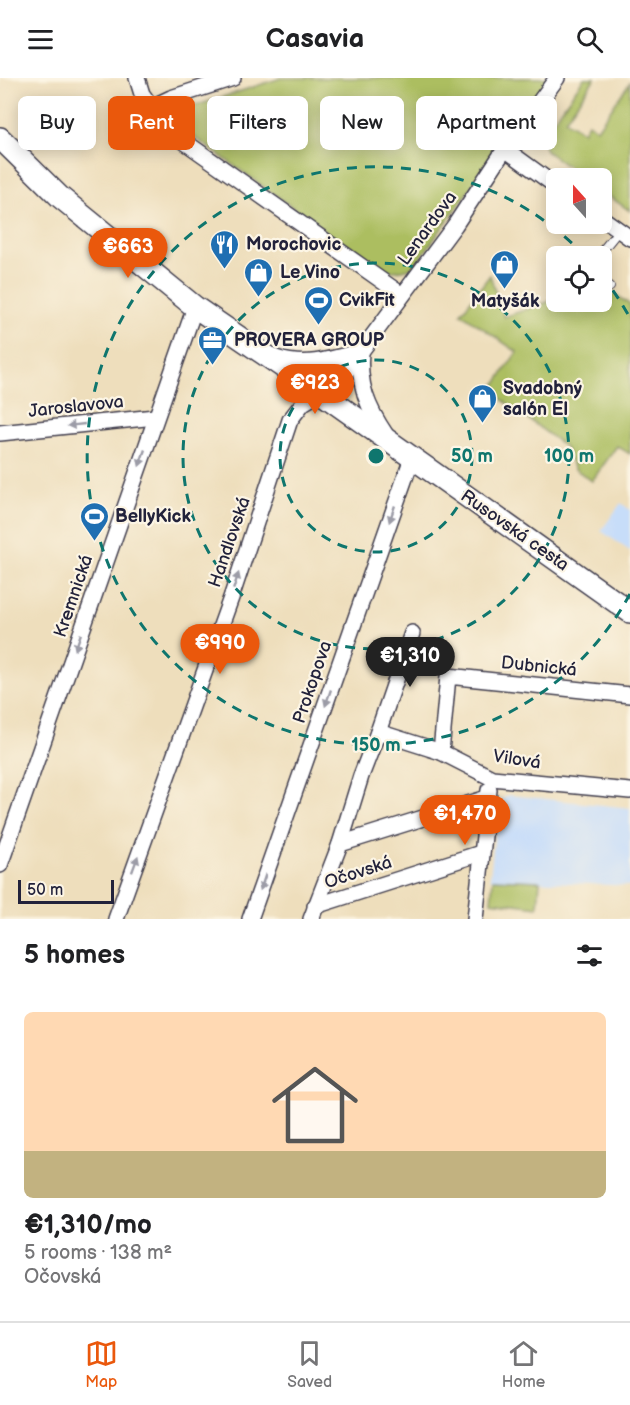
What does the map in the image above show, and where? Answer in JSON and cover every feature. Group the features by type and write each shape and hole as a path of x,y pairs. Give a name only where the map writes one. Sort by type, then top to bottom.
{"street":[{"path":"137,78 144,96"},
{"path":"177,96 233,78"},
{"name":"Lenardova","path":"543,96 556,78"},
{"name":"Rusovská cesta","path":"0,122 28,165"},
{"name":"Rusovská cesta","path":"0,138 87,220 195,306 630,612"},
{"path":"195,149 402,295"},
{"name":"Lenardova","path":"321,393 339,381 455,225 504,150"},
{"path":"506,150 546,179"},
{"name":"Kremnická","path":"0,865 195,306"},
{"path":"263,354 288,362 308,364 361,351 359,370 367,400 375,419 393,444"},
{"name":"Handlovská","path":"116,919 232,595 290,420 303,403 321,393"},
{"name":"Jaroslavova","path":"0,433 155,417"},
{"name":"Prokopova","path":"250,919 412,459"},
{"name":"Očovská","path":"313,913 340,844 361,776 412,633"},
{"name":"Dubnická","path":"441,752 448,676 630,695"},
{"name":"Vilová","path":"378,732 441,752 492,778 630,791"},
{"path":"475,919 487,798 492,778"},
{"name":"Očovská","path":"340,844 487,798"},
{"name":"Očovská","path":"313,913 481,853"}],"lane":[{"path":"610,246 624,234"}],"shaded area":[{"path":"621,503 630,510 630,551 601,531"},
{"path":"508,795 630,808 630,886 490,879 498,802"}],"green space":[{"path":"281,78 550,78 537,96 416,96 416,150 498,150 414,267 393,271 373,265 212,150 308,150 308,96 226,96"},
{"path":"584,78 595,78 565,120 583,132 588,123 597,129 630,82 630,211 612,198 612,168 570,168 547,152 546,150 557,150 557,116"},
{"path":"207,102 207,146 195,138 195,106"},
{"path":"490,275 504,317 546,302 546,312 612,312 612,292 630,305 630,454 617,446 592,481 575,469 564,446 491,391 517,352 461,313"},
{"path":"493,879 540,881 538,907 491,901"}],"place":[{"name":"Morochovic","path":"225,270"},
{"name":"Matyšák","path":"505,290"},
{"name":"Le Vino","path":"259,298"},
{"name":"CvikFit","path":"318,326"},
{"name":"PROVERA GROUP","path":"213,366"},
{"name":"Svadobný salón El","path":"482,424"},
{"name":"BellyKick","path":"94,542"}]}
